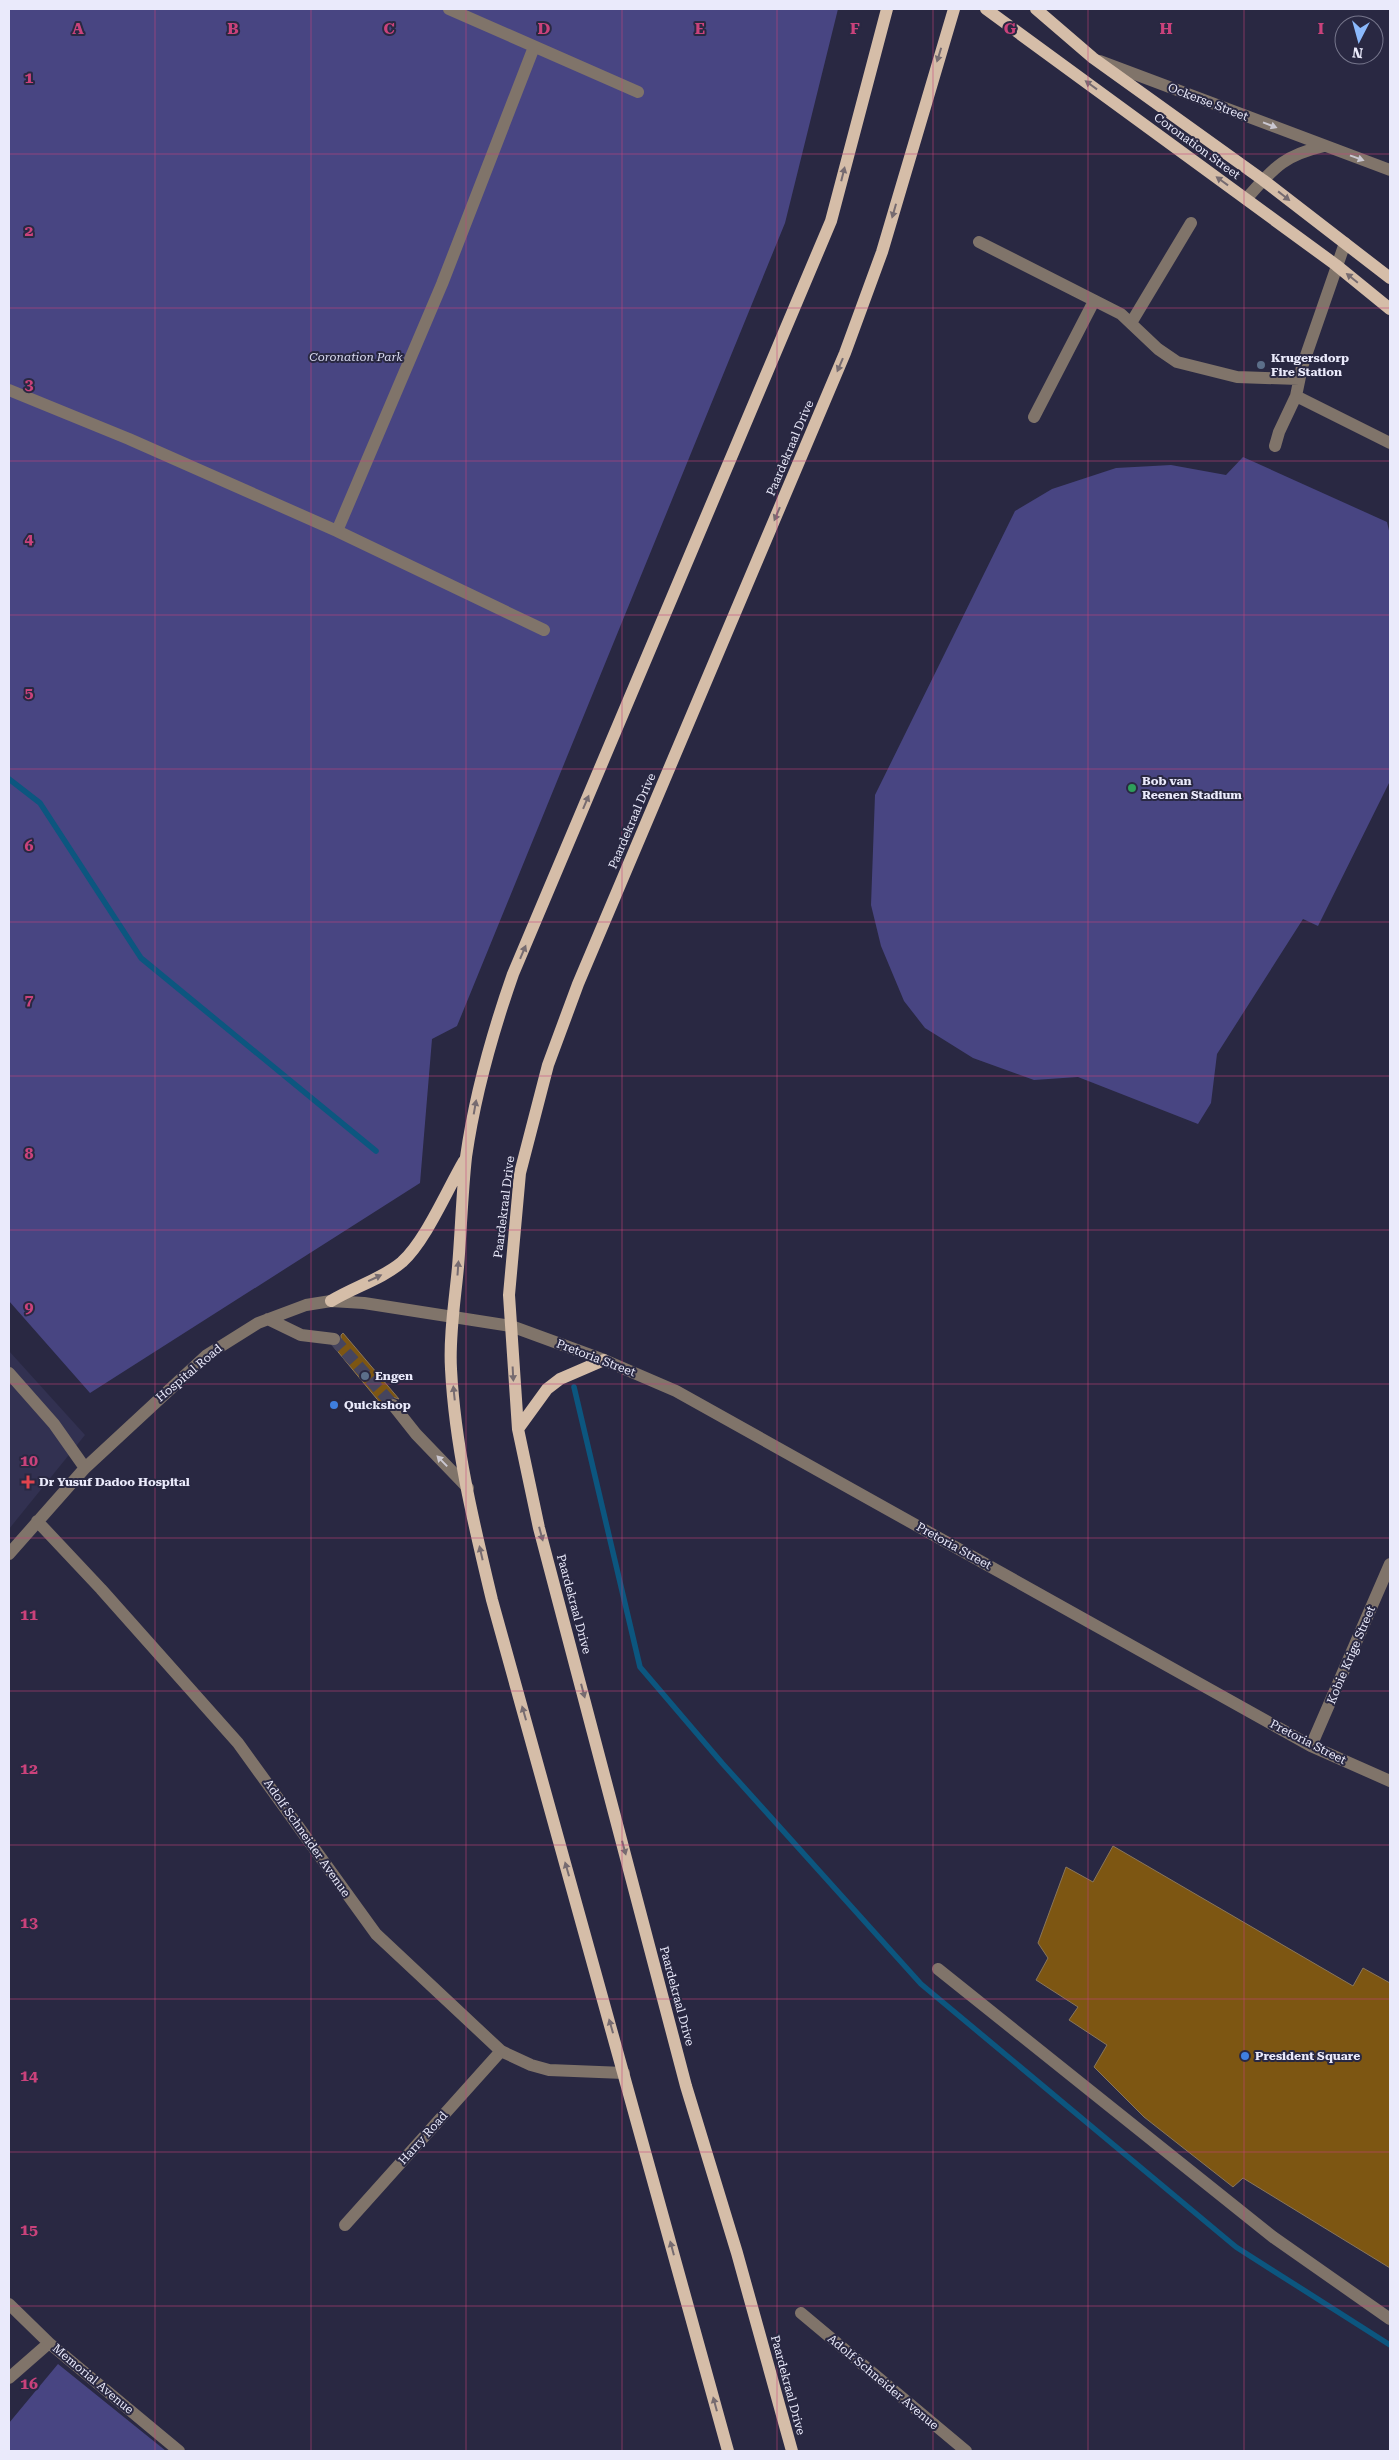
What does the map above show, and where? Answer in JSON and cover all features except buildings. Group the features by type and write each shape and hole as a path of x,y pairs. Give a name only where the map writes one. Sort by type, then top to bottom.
{"main road":[{"path":"728,2451 492,1600 457,1428 451,1368 454,1316 466,1158 486,1059 513,974 831,221 887,9"},
{"name":"Paardekraal Drive","path":"792,2451 737,2252 686,2086 539,1528 518,1429 509,1295 520,1173 548,1065 578,984 846,353 882,252 954,9"},
{"name":"Coronation Street","path":"986,9 1336,265 1390,309"},
{"name":"Coronation Street","path":"1036,9 1093,58 1263,180 1390,278"},
{"path":"331,1301 388,1272 402,1262 416,1245 466,1158"},
{"path":"518,1429 547,1389 560,1379 604,1360"}],"street":[{"path":"449,9 638,92"},
{"path":"337,530 442,284 534,46"},
{"name":"Ockerse Street","path":"1093,58 1390,170"},
{"path":"1246,199 1284,160 1300,152 1324,146"},
{"path":"1131,323 1191,223"},
{"path":"979,242 1121,314 1158,349 1177,362 1236,377 1299,379"},
{"path":"1276,446 1279,432 1296,396 1299,379 1345,243"},
{"path":"1034,416 1094,301"},
{"path":"9,390 128,439 337,530 544,630"},
{"path":"1296,396 1390,443"},
{"name":"Hospital Road","path":"9,1554 86,1468 207,1355 258,1323 306,1305 331,1301 372,1304 454,1316"},
{"name":"Pretoria Street","path":"454,1316 511,1326 604,1360 676,1391 1311,1746 1390,1781"},
{"path":"268,1319 301,1334 334,1339"},
{"path":"9,1372 54,1424 86,1468"},
{"path":"393,1405 416,1434 468,1488"},
{"name":"Adolf Schneider Avenue","path":"37,1521 101,1589 238,1743 376,1934 501,2051 531,2065 549,2070 624,2073"},
{"name":"Kobie Krige Street","path":"1311,1746 1390,1564"},
{"path":"938,1969 1273,2237 1390,2318"},
{"name":"Harry Road","path":"345,2225 501,2051"},
{"name":"Memorial Avenue","path":"9,2304 49,2343 179,2451"},
{"name":"Adolf Schneider Avenue","path":"801,2313 966,2451"},
{"path":"9,2378 49,2343"}],"shaded area":[{"name":"Dr Yusuf Dadoo Hospital","path":"9,1351 85,1435 9,1529"}],"green space":[{"name":"Coronation Park","path":"9,9 838,9 785,223 457,1026 432,1039 420,1183 90,1393 9,1301"},
{"name":"Bob van Reenen Stadium","path":"1243,457 1387,522 1390,535 1390,781 1318,926 1303,919 1217,1054 1211,1103 1198,1124 1078,1077 1034,1080 973,1058 925,1028 904,1001 881,946 871,905 875,795 1015,511 1052,489 1116,468 1171,465 1226,475"},
{"path":"58,2364 166,2451 9,2451 9,2423"}],"waterway":[{"path":"9,779 40,803 141,958 376,1151"},
{"path":"574,1387 640,1667 722,1763 921,1984 1236,2247 1390,2345"}],"tunnel":[{"path":"334,1339 393,1405"}],"place":[{"name":"Krugersdorp Fire Station","path":"1261,365"},
{"name":"Bob van Reenen Stadium","path":"1132,788"},
{"name":"Engen","path":"365,1376"},
{"name":"Quickshop","path":"334,1405"},
{"name":"Dr Yusuf Dadoo Hospital","path":"28,1482"},
{"name":"President Square","path":"1245,2056"}]}
